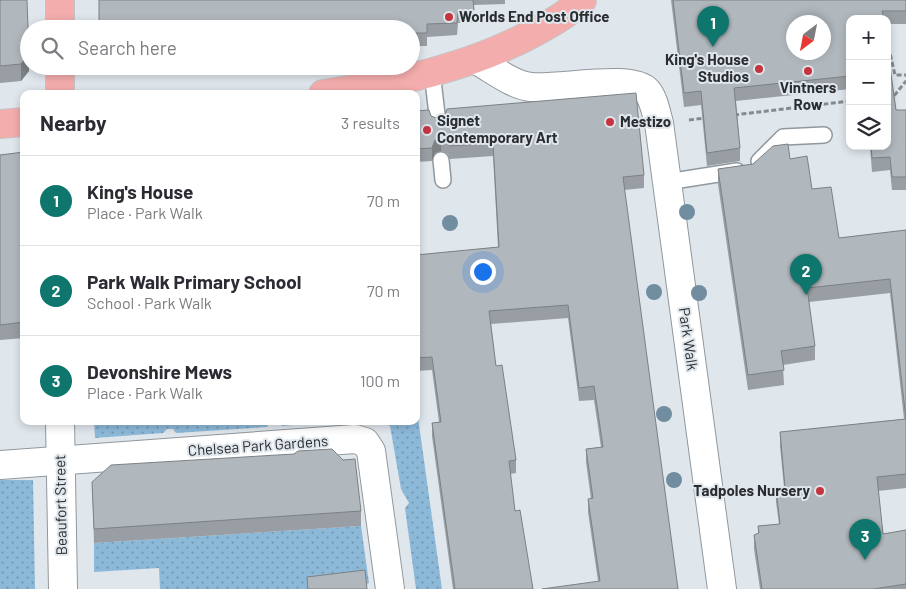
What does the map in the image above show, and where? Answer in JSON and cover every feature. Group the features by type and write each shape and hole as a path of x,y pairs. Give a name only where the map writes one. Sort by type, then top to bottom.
{"main road":[{"path":"60,0 60,20"},
{"path":"420,74 476,60 554,22 582,0"},
{"path":"60,75 60,90"},
{"path":"343,90 417,75"},
{"path":"0,124 20,122"}],"street":[{"name":"Park Walk","path":"476,60 528,87 554,89 613,82 633,84 646,90 659,123 722,589"},
{"name":"Beaufort Street","path":"60,425 63,589"},
{"name":"Chelsea Park Gardens","path":"0,465 355,439 365,442 371,451 390,589"}],"lane":[{"path":"432,72 438,123"},
{"path":"667,182 751,169 782,137 824,135"},
{"path":"441,160 443,180"}],"path":[{"path":"891,58 895,75 906,75"},
{"path":"891,96 894,96 906,81"},
{"path":"726,116 846,101"},
{"path":"659,123 706,118"}],"shaded area":[{"path":"94,425 268,425 267,427 176,433 173,429 167,429 163,433 95,438"},
{"path":"388,425 419,425 442,589 416,589 405,508 409,503 401,489"},
{"path":"0,480 33,480 35,589 0,589"},
{"path":"361,526 369,583 365,585 327,589 160,589 159,568 94,572 94,543"}],"building":[{"path":"0,0 27,0 28,20 20,20 20,64 0,66"},
{"path":"99,0 473,0 474,10 458,10 457,23 427,24 427,33 420,33 420,20 99,20"},
{"path":"673,0 906,0 906,11 882,11 883,15 846,15 846,76 734,88 740,148 707,153 701,91 684,93"},
{"path":"891,74 896,110 906,110 906,177 892,177 890,157 872,158 871,150 891,150"},
{"path":"636,93 644,175 623,177 678,589 542,589 600,581 588,499 593,498 586,449 603,447 594,386 579,388 568,305 489,311 496,366 502,365 516,460 509,461 515,511 520,510 533,589 455,589 432,423 441,422 432,357 420,358 420,255 499,247 493,143 450,146 448,141 441,138 435,140 432,148 420,149 420,111 429,110 431,116 439,119 444,117 447,109"},
{"path":"788,144 790,159 807,156 812,189 831,187 839,238 906,230 906,419 890,279 807,288 815,346 781,351 784,370 748,375 718,169 753,164 773,146"},
{"path":"20,152 20,322 0,325 0,155"},
{"path":"906,419 906,474 877,477 883,534 906,530 906,584 873,589 762,589 754,535 759,533 758,526 780,524 776,488 785,487 780,432"},
{"path":"332,449 343,460 355,459 361,511 94,529 92,482 111,465 294,454 298,451"},
{"path":"365,570 367,589 308,589 307,577"}],"place":[{"name":"Worlds End Post Office","path":"449,17"},
{"name":"King's House","path":"713,47"},
{"name":"King's House Studios","path":"759,69"},
{"name":"Vintners Row","path":"808,71"},
{"name":"Mestizo","path":"610,122"},
{"name":"Signet Contemporary Art","path":"427,130"},
{"name":"Park Walk Primary School","path":"806,295"},
{"name":"Tadpoles Nursery","path":"820,491"},
{"name":"Devonshire Mews","path":"865,560"}]}
